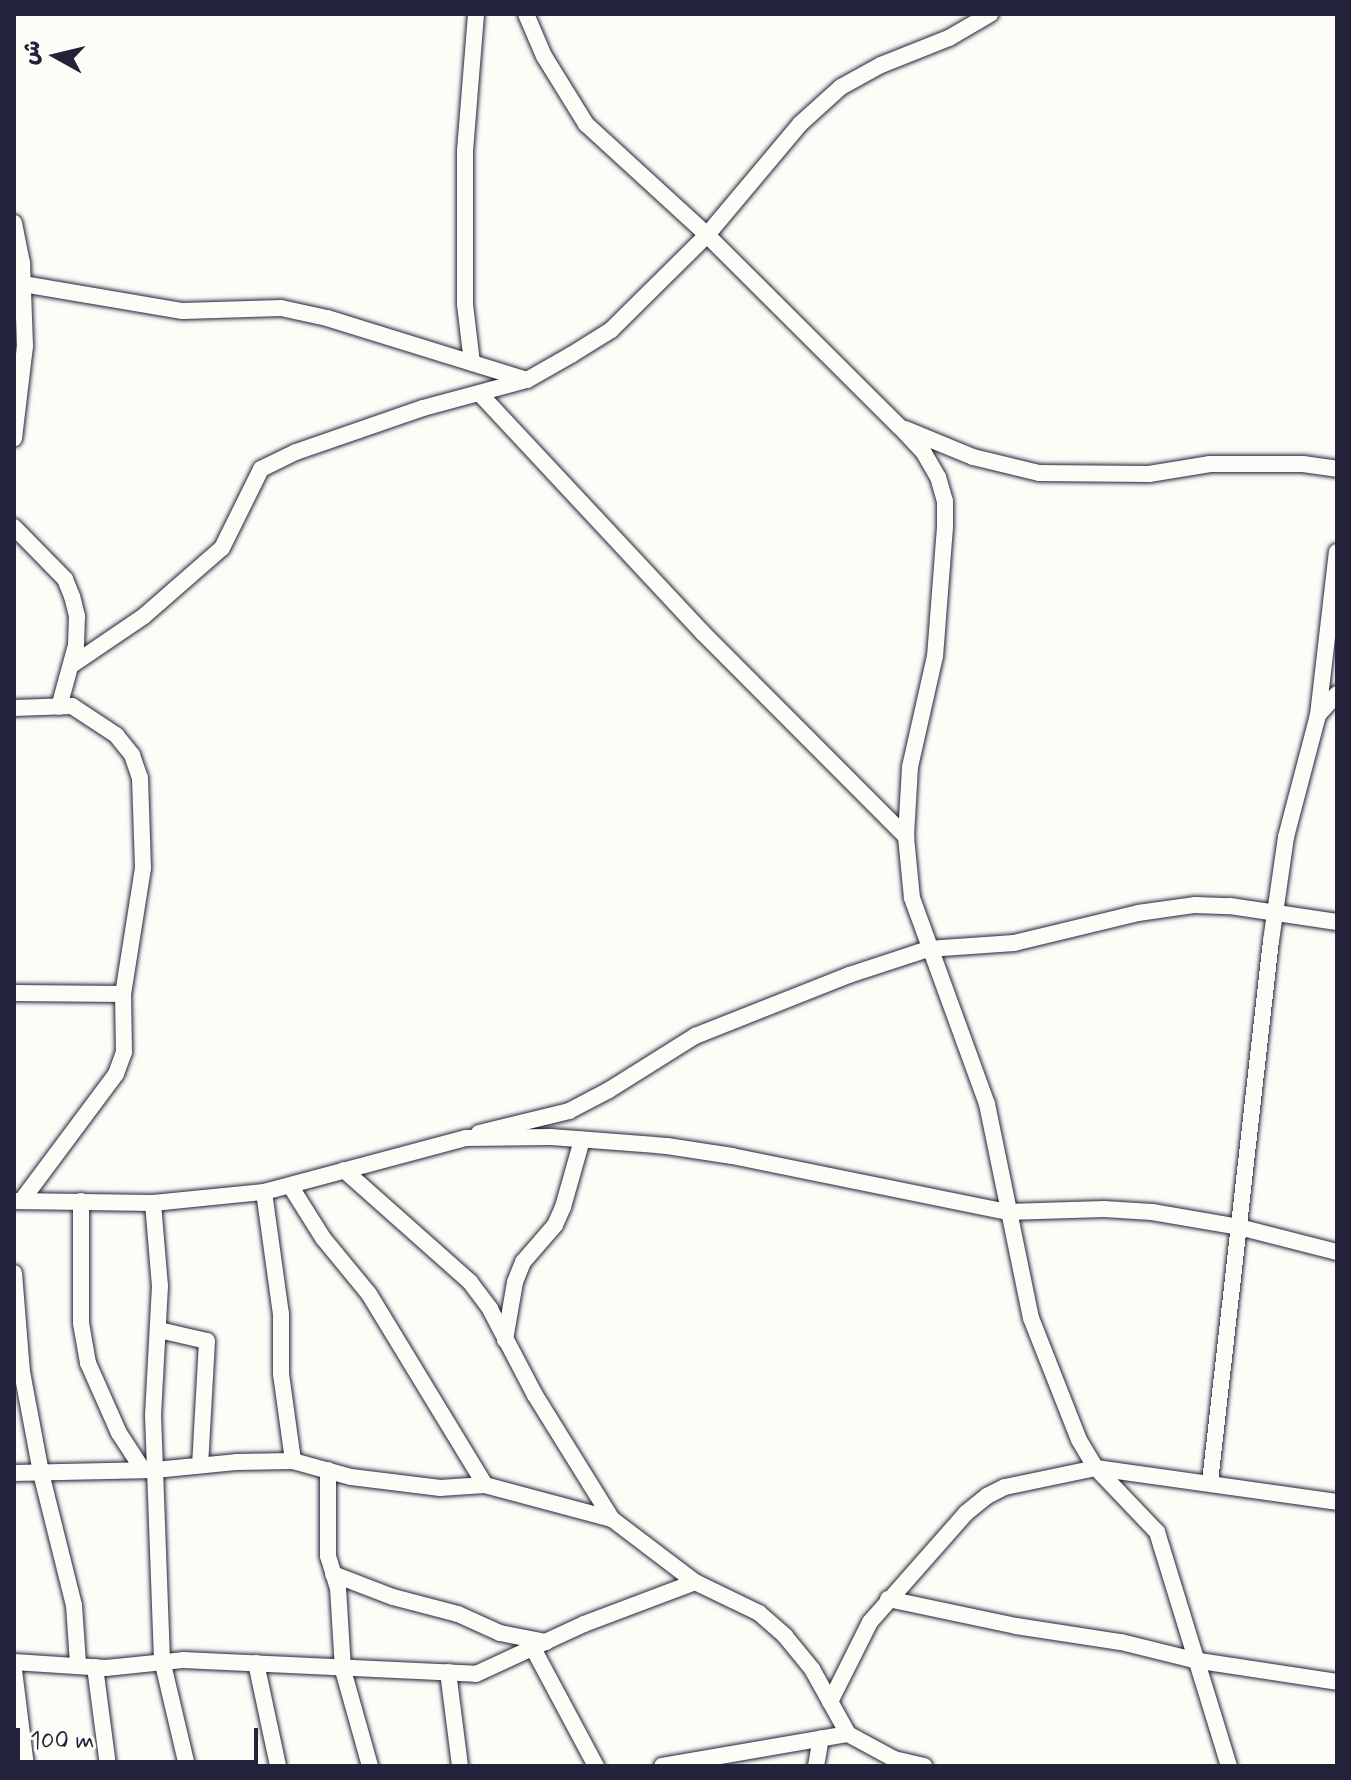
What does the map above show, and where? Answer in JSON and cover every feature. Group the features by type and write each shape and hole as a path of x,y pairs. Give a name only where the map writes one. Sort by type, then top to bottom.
{"street":[{"path":"472,363 465,304 465,151 476,14"},
{"path":"526,14 544,56 586,124 707,235 900,427 924,453 938,477 945,514 935,656 910,767 906,837 912,898 928,949 987,1104 1031,1318 1079,1440 1096,1468 1157,1532 1168,1559 1194,1660 1229,1766"},
{"path":"72,665 131,626 222,548 261,469 344,434 423,408 481,395 527,380 611,330 707,235 800,124 841,87 881,65 949,38 990,14"},
{"path":"14,223 23,284 22,389 14,438"},
{"path":"23,284 119,303 183,311 281,308 327,318 527,380"},
{"path":"481,395 703,633 906,837"},
{"path":"900,427 973,457 1039,473 1149,474 1210,464 1303,464 1337,469"},
{"path":"14,527 57,569 69,588 77,616 72,665 59,707"},
{"path":"1210,1482 1275,913 1286,837 1318,715 1337,552"},
{"path":"1318,715 1337,694"},
{"path":"14,708 72,706 116,735 132,755 140,778 143,868 123,994 124,1052 116,1074 18,1200"},
{"path":"18,1200 153,1203 264,1192 466,1138 495,1127 569,1111 609,1090 695,1036 849,975 928,949 1014,943 1138,913 1195,905 1230,906 1337,922"},
{"path":"14,993 123,994"},
{"path":"466,1138 582,1140 732,1156 1007,1212 1104,1209 1152,1212 1239,1227 1337,1252"},
{"path":"505,1340 515,1282 523,1262 555,1225 582,1140"},
{"path":"344,1170 470,1282 612,1519 695,1582 746,1605 785,1636 812,1669 848,1734 894,1759 924,1766"},
{"path":"291,1187 323,1238 369,1294 430,1400 465,1446 485,1485"},
{"path":"264,1192 281,1314 281,1374 293,1461"},
{"path":"81,1201 81,1323 88,1363 119,1433 149,1470"},
{"path":"153,1203 160,1286 149,1470 162,1660 187,1766"},
{"path":"14,1273 22,1372 41,1473 74,1605 78,1664"},
{"path":"159,1330 207,1341 200,1465"},
{"path":"14,1473 149,1470 293,1461 328,1470 440,1488 485,1485 612,1519"},
{"path":"830,1702 853,1650 888,1599 935,1546 987,1496 1005,1487 1096,1468 1337,1502"},
{"path":"328,1470 328,1556 342,1619 343,1670 370,1766"},
{"path":"333,1574 393,1597 458,1614 500,1633 540,1646 596,1766"},
{"path":"14,1662 123,1668 162,1660 476,1674 695,1582"},
{"path":"888,1599 1016,1626 1121,1642 1194,1660 1337,1682"},
{"path":"256,1663 278,1766"},
{"path":"95,1667 108,1766"},
{"path":"14,1670 26,1766"},
{"path":"448,1672 460,1766"},
{"path":"662,1766 848,1734"},
{"path":"816,1766 821,1738"}]}
